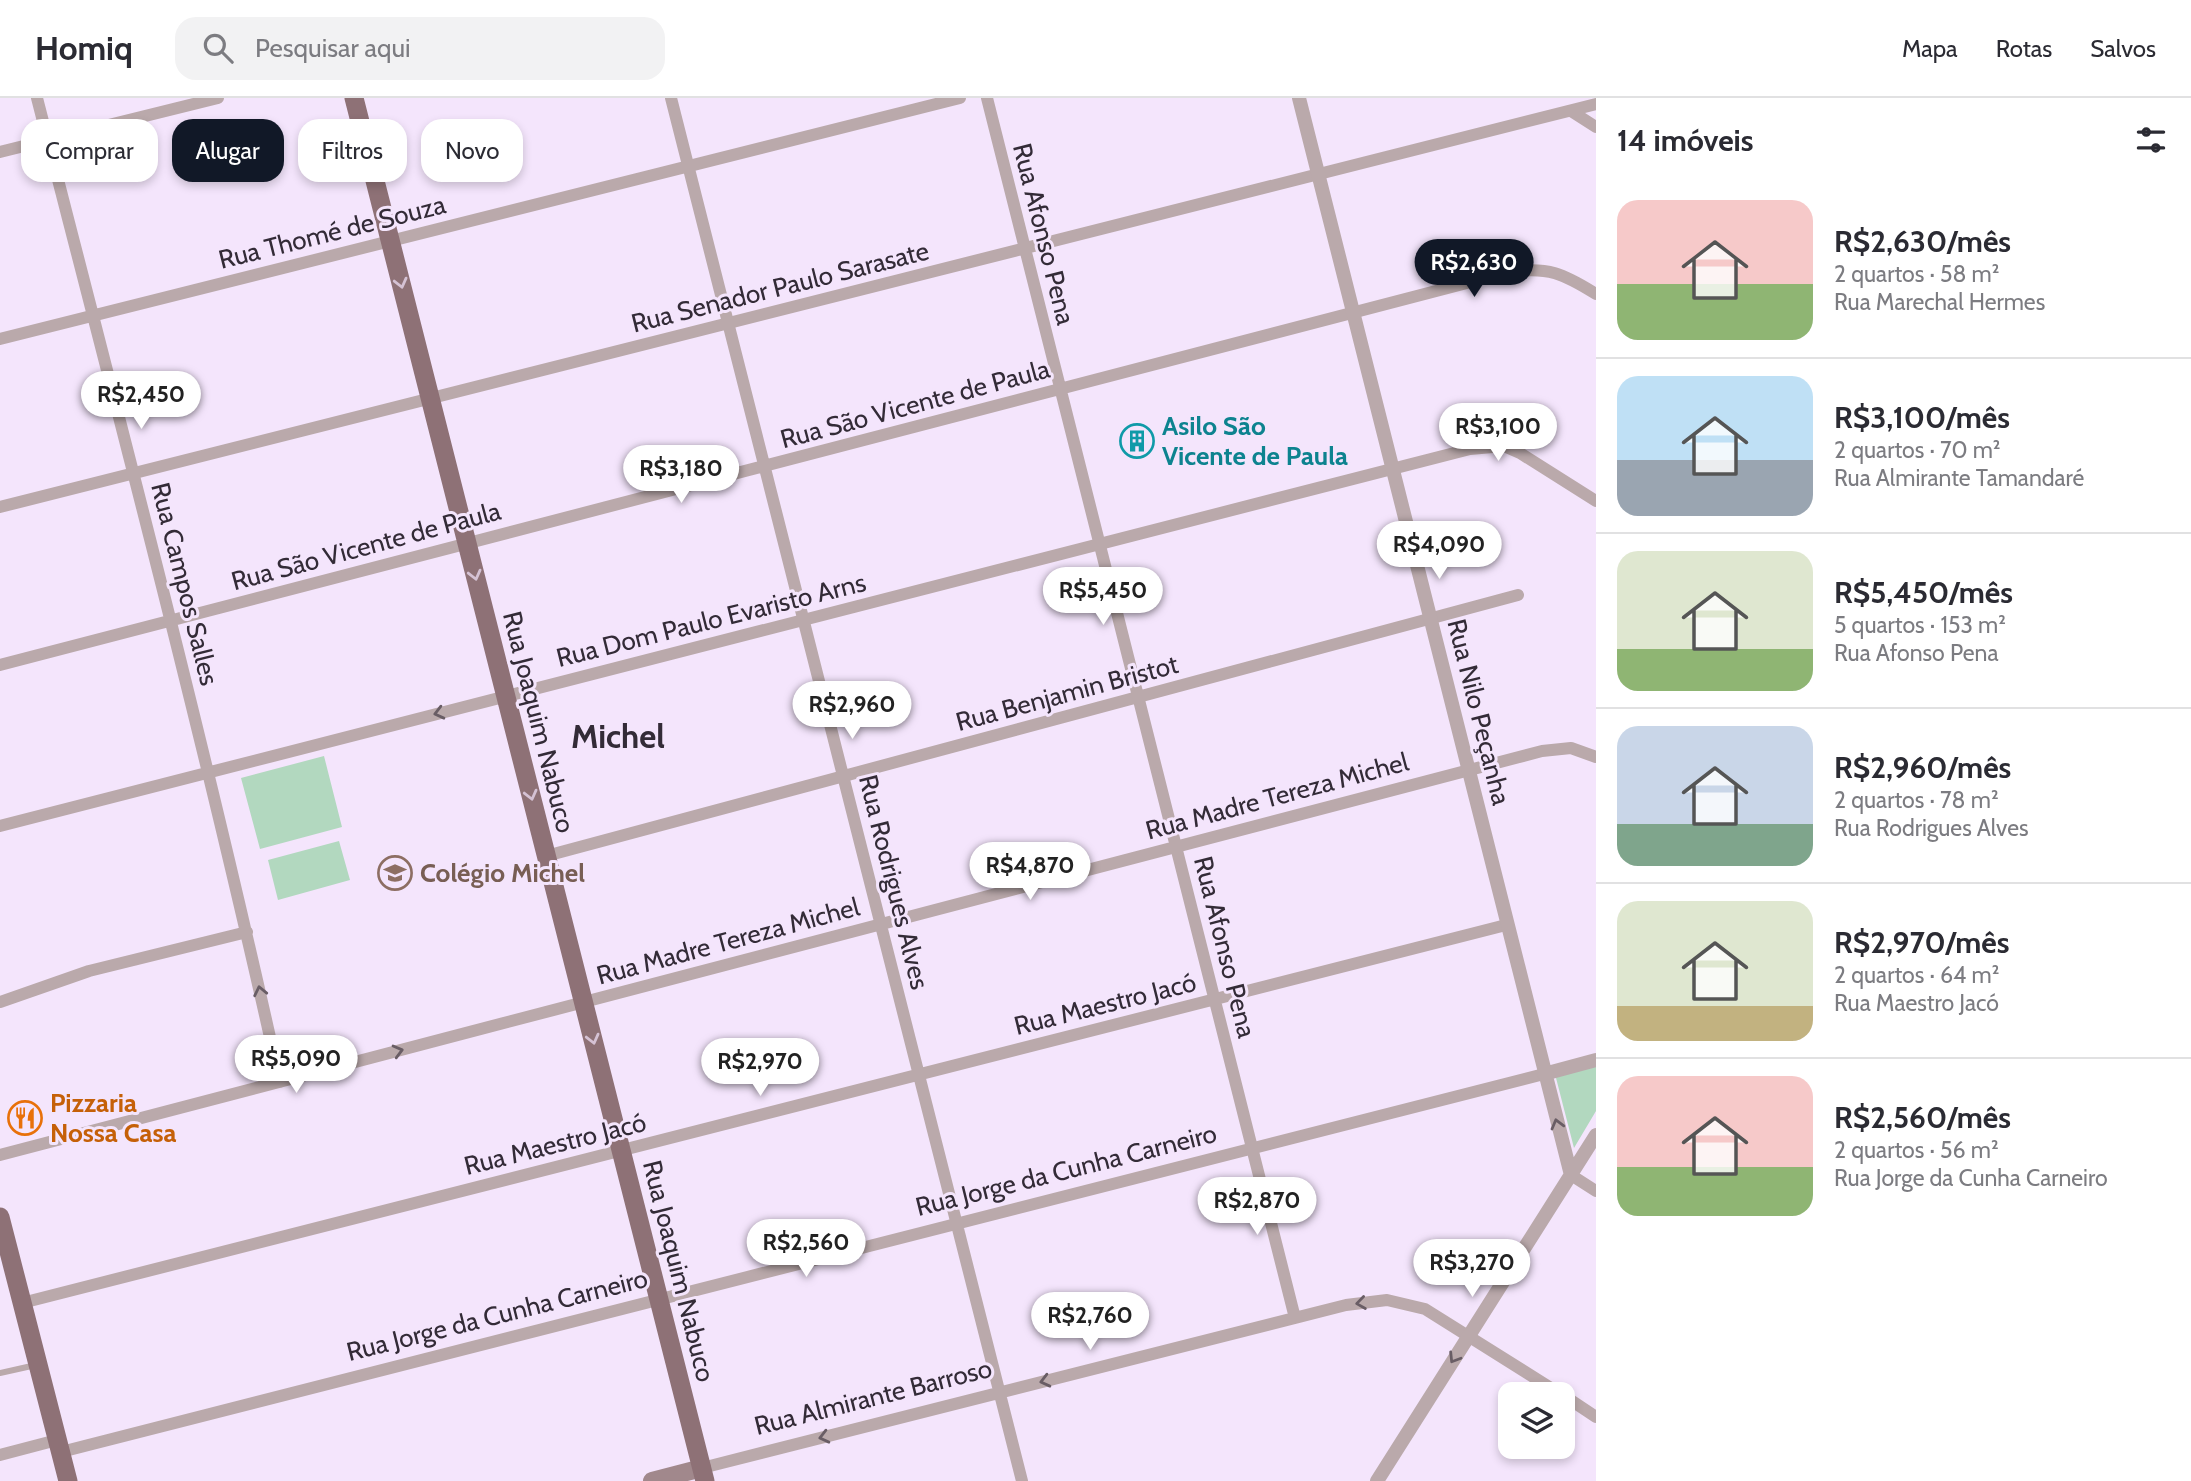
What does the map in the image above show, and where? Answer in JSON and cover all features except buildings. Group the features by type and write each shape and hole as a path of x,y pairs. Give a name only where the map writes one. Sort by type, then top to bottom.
{"main road":[{"name":"Rua Joaquim Nabuco","path":"354,98 704,1475"},
{"path":"0,1217 68,1481"},
{"name":"Rua Almirante Barroso","path":"653,1481 704,1475"}],"street":[{"name":"Rua Campos Salles","path":"37,98 42,119"},
{"path":"133,119 218,98"},
{"name":"Rua Rodrigues Alves","path":"671,98 1023,1481"},
{"name":"Rua Thomé de Souza","path":"0,339 960,98"},
{"name":"Rua Afonso Pena","path":"987,98 1295,1318"},
{"name":"Rua Nilo Peçanha","path":"1299,98 1571,1175"},
{"name":"Rua Senador Paulo Sarasate","path":"0,507 1596,104"},
{"path":"1571,111 1596,127"},
{"path":"0,152 21,147"},
{"name":"Rua Campos Salles","path":"59,182 135,473 247,932 280,1082"},
{"name":"Rua São Vicente de Paula","path":"0,665 1528,269 1561,274 1596,295"},
{"name":"Rua Dom Paulo Evaristo Arns","path":"0,826 1470,449 1504,446 1520,453 1596,501"},
{"name":"Rua Benjamin Bristot","path":"546,856 1518,596"},
{"name":"Rua Madre Tereza Michel","path":"0,1155 1468,770 1557,748 1582,750 1596,757"},
{"name":"Rua Maestro Jacó","path":"22,1303 1506,925"},
{"path":"0,1002 89,971 247,932"},
{"name":"Rua Jorge da Cunha Carneiro","path":"0,1455 59,1446 659,1299 1596,1060"},
{"path":"1377,1481 1596,1135"},
{"path":"1571,1175 1596,1191"},
{"name":"Rua Almirante Barroso","path":"704,1475 1001,1392 1346,1305 1387,1300 1425,1309 1542,1382"},
{"name":"Rua Almirante Barroso","path":"1575,1403 1596,1417"}],"lane":[{"path":"0,1373 38,1364"}],"green space":[{"path":"324,756 342,827 260,849 241,778"},
{"path":"339,841 350,880 278,900 268,860"},
{"path":"1596,1064 1596,1111 1574,1148 1555,1074"}],"place":[{"name":"Asilo São Vicente de Paula","path":"1137,441"},
{"name":"Colégio Michel","path":"395,873"},
{"name":"Pizzaria Nossa Casa","path":"25,1118"}],"district":[{"name":"Michel","path":"618,736"}]}
